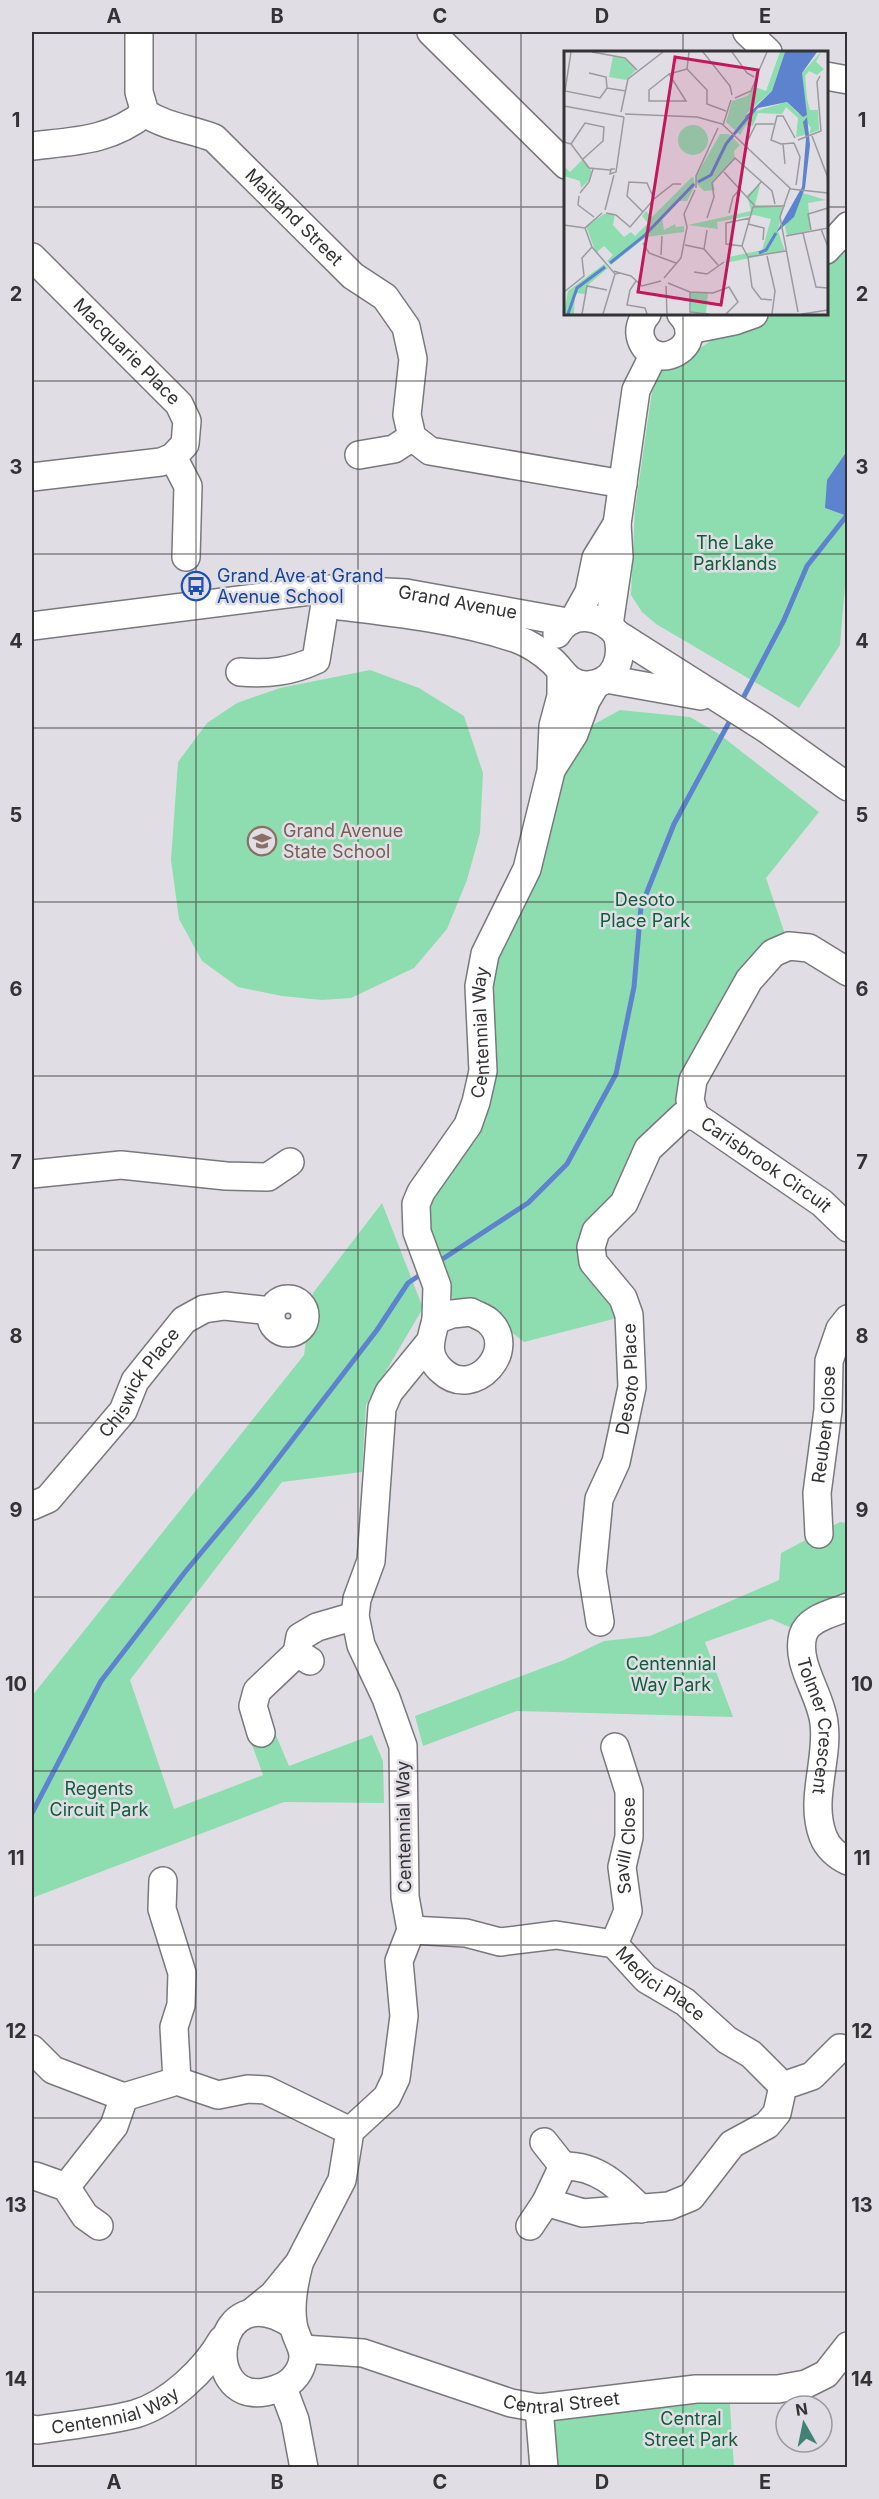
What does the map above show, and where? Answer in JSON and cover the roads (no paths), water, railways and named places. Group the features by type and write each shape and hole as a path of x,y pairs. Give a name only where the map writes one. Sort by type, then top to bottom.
{"street":[{"path":"32,146 105,137 129,126 145,113 139,92 139,32"},
{"path":"431,32 564,163"},
{"path":"747,32 767,51"},
{"path":"828,76 848,80"},
{"name":"Maitland Street","path":"145,113 161,123 193,129 214,138 353,276 385,297 406,327 413,359 407,415 412,437"},
{"path":"828,248 848,226"},
{"name":"Macquarie Place","path":"32,257 179,404 187,421 186,444 173,457"},
{"path":"646,315 642,319 640,335 642,343 654,354 663,356 678,351 688,338 685,322 734,321 751,315"},
{"path":"601,682 615,670 620,659 620,646 613,629 619,557 617,524 636,390 654,354"},
{"path":"359,455 394,449 412,437 430,451 623,484"},
{"path":"32,477 161,462 173,457 188,486 186,557"},
{"path":"558,669 552,652 554,640 571,620 589,591 596,558 617,524"},
{"name":"Grand Avenue","path":"32,626 326,589 406,593 571,620 592,617 765,728 848,787"},
{"name":"Grand Avenue","path":"240,600 325,604 389,612 473,628 518,640 536,649 577,684 601,682 717,699"},
{"path":"240,672 269,674 286,672 316,660 325,604"},
{"name":"Centennial Way","path":"449,1378 433,1363 434,1281 417,1232 416,1204 421,1191 468,1125 476,1102 483,1071 479,986 485,954 527,868 551,771 553,726 561,696 558,669"},
{"name":"Centennial Way","path":"551,771 574,734 586,701 601,682"},
{"name":"Carisbrook Circuit","path":"848,972 809,948 789,946 773,953 749,980 693,1080 690,1100 695,1116 822,1203 848,1228"},
{"name":"Desoto Place","path":"600,1622 591,1572 599,1498 616,1462 633,1387 629,1315 623,1298 592,1262 591,1246 596,1231 624,1203 648,1149 683,1116 695,1116"},
{"path":"32,1174 121,1165 226,1176 268,1177 290,1162"},
{"path":"403,1378 430,1376 468,1381 483,1376 496,1361 498,1338 488,1321 471,1312 434,1281"},
{"name":"Chiswick Place","path":"32,1506 48,1499 123,1411 135,1381 184,1320 204,1309 225,1306 271,1311"},
{"path":"433,1332 452,1314 471,1312"},
{"name":"Reuben Close","path":"819,1534 817,1493 828,1410 829,1361 840,1329 848,1319"},
{"name":"Centennial Way","path":"411,1930 405,1897 403,1746 386,1698 361,1645 355,1616 357,1599 371,1561 382,1408 389,1392 403,1378 433,1332"},
{"name":"Tolmer Crescent","path":"848,1607 813,1621 803,1633 801,1652 824,1722 825,1753 818,1797 823,1837 838,1857 848,1861"},
{"path":"261,1733 253,1706 257,1691 304,1657 300,1637 318,1627 355,1616"},
{"name":"Savill Close","path":"614,1944 628,1911 622,1867 629,1837 629,1791 615,1747"},
{"path":"163,1881 162,1909 182,1973 181,2005 174,2027 177,2081"},
{"path":"32,2049 53,2070 124,2097 177,2081 218,2095 248,2089 266,2090 350,2131 387,2097 396,2078 404,2016 399,1961 411,1930"},
{"name":"Medici Place","path":"411,1930 466,1933 500,1942 556,1935 614,1944 646,1979 686,2002 727,2040 751,2054 783,2086"},
{"path":"546,2202 583,2213 669,2206 691,2197 732,2144 767,2125 777,2113 783,2086 812,2076 840,2048"},
{"path":"66,2187 114,2126 124,2097"},
{"name":"Centennial Way","path":"32,2429 39,2430 136,2413 162,2400 210,2361 237,2320 252,2312 273,2295 299,2263 342,2180 350,2131"},
{"path":"544,2142 563,2166"},
{"path":"563,2166 580,2165 614,2181 641,2209"},
{"path":"530,2226 546,2202 563,2166"},
{"path":"35,2176 66,2187 85,2216 99,2226"},
{"name":"Centennial Way","path":"299,2263 293,2287 293,2325 303,2349"},
{"path":"252,2312 276,2314 293,2325"},
{"path":"222,2340 222,2365 236,2385"},
{"name":"Central Street","path":"303,2349 363,2353 511,2403 539,2408 696,2390 778,2390 806,2384 826,2374 848,2346"},
{"path":"303,2349 299,2371 283,2388 295,2420 304,2468"},
{"name":"Centennial Way","path":"191,2378 216,2379 256,2393 283,2388"},
{"path":"539,2408 544,2468"}],"water":[{"path":"847,451 847,516 825,508 827,480"}],"waterway":[{"path":"741,702 784,620 807,566 848,514"},
{"path":"438,1262 528,1203 567,1164 616,1074 634,987 641,907 674,824 733,715"},
{"path":"32,1813 101,1681 185,1572 256,1487 377,1330 408,1283 423,1273"}],"place":[{"name":"Grand Ave at Grand Avenue School","path":"196,586"},
{"name":"Grand Avenue State School","path":"262,841"}],"park label":[{"name":"The Lake Parklands","path":"735,553"},
{"name":"Desoto Place Park","path":"645,910"},
{"name":"Centennial Way Park","path":"671,1674"},
{"name":"Regents Circuit Park","path":"99,1799"},
{"name":"Central Street Park","path":"691,2429"}]}
